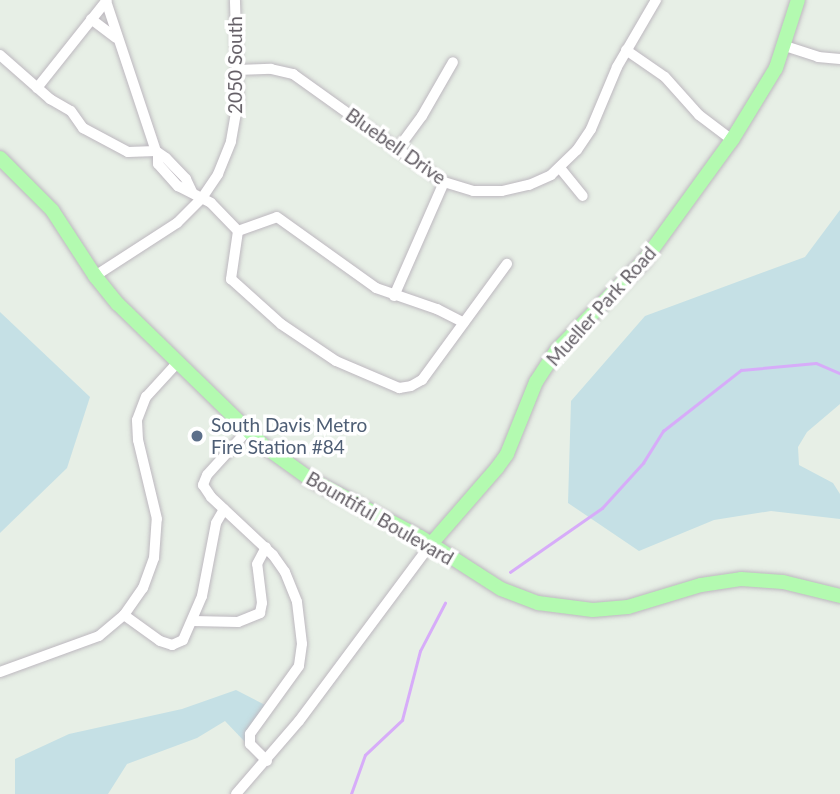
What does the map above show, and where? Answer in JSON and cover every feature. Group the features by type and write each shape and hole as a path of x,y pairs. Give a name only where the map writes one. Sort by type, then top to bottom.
{"main road":[{"name":"Mueller Park Road","path":"431,544 497,468 511,444 536,382 557,350 643,261 732,140 761,96 785,46 799,0"},
{"name":"Bountiful Boulevard","path":"0,158 52,210 94,276 177,363 278,458 310,479 431,544 501,589 538,603 575,609 628,607 701,585 741,579 783,582 840,596"}],"street":[{"name":"2050 South","path":"94,276 164,233 218,174 231,141 238,103 236,0"},
{"name":"Bluebell Drive","path":"237,69 271,69 303,79 444,182 473,191 502,191 529,185 560,168 585,140 626,50 656,0"},
{"path":"37,88 106,1"},
{"path":"106,1 116,38 157,153 158,164 178,186 197,195 238,231"},
{"path":"91,19 116,38"},
{"path":"785,46 818,57 840,59"},
{"path":"626,50 665,77 699,115 732,140"},
{"path":"0,55 37,88 71,111 83,128 128,152 157,153"},
{"path":"397,150 422,116 453,62"},
{"path":"560,168 583,196"},
{"path":"394,296 444,182"},
{"path":"238,231 277,216 359,277 394,296 437,309 464,323"},
{"path":"238,231 231,279 281,324 336,361 393,386 411,386 422,380 507,264"},
{"path":"0,672 88,641 124,615 148,578 158,532 156,508 138,440 137,420 146,397 177,363"},
{"path":"247,431 204,480 205,490 266,547 285,572 294,591 302,644 301,660 292,677 250,734 250,744 267,761"},
{"path":"124,615 152,636 172,645 183,640 193,621 207,580 216,523 224,509"},
{"name":"Mueller Park Road","path":"236,794 267,761 431,544"},
{"path":"193,621 238,622 260,613 262,603 257,564 266,547"}],"shaded area":[{"path":"840,210 840,404 807,432 798,447 799,465 833,483 840,494 840,519 771,511 714,520 639,551 568,503 571,401 645,316 805,257"},
{"path":"0,312 90,397 67,468 0,533"},
{"path":"236,690 265,705 245,742 225,721 197,738 127,764 108,794 15,794 15,759 69,734 182,709"}],"waterway":[{"path":"510,572 602,508 643,463 663,431 741,370 816,363 840,373"},
{"path":"351,794 365,755 402,720 420,651 445,603"}],"place":[{"name":"South Davis Metro Fire Station #84","path":"197,436"}]}
